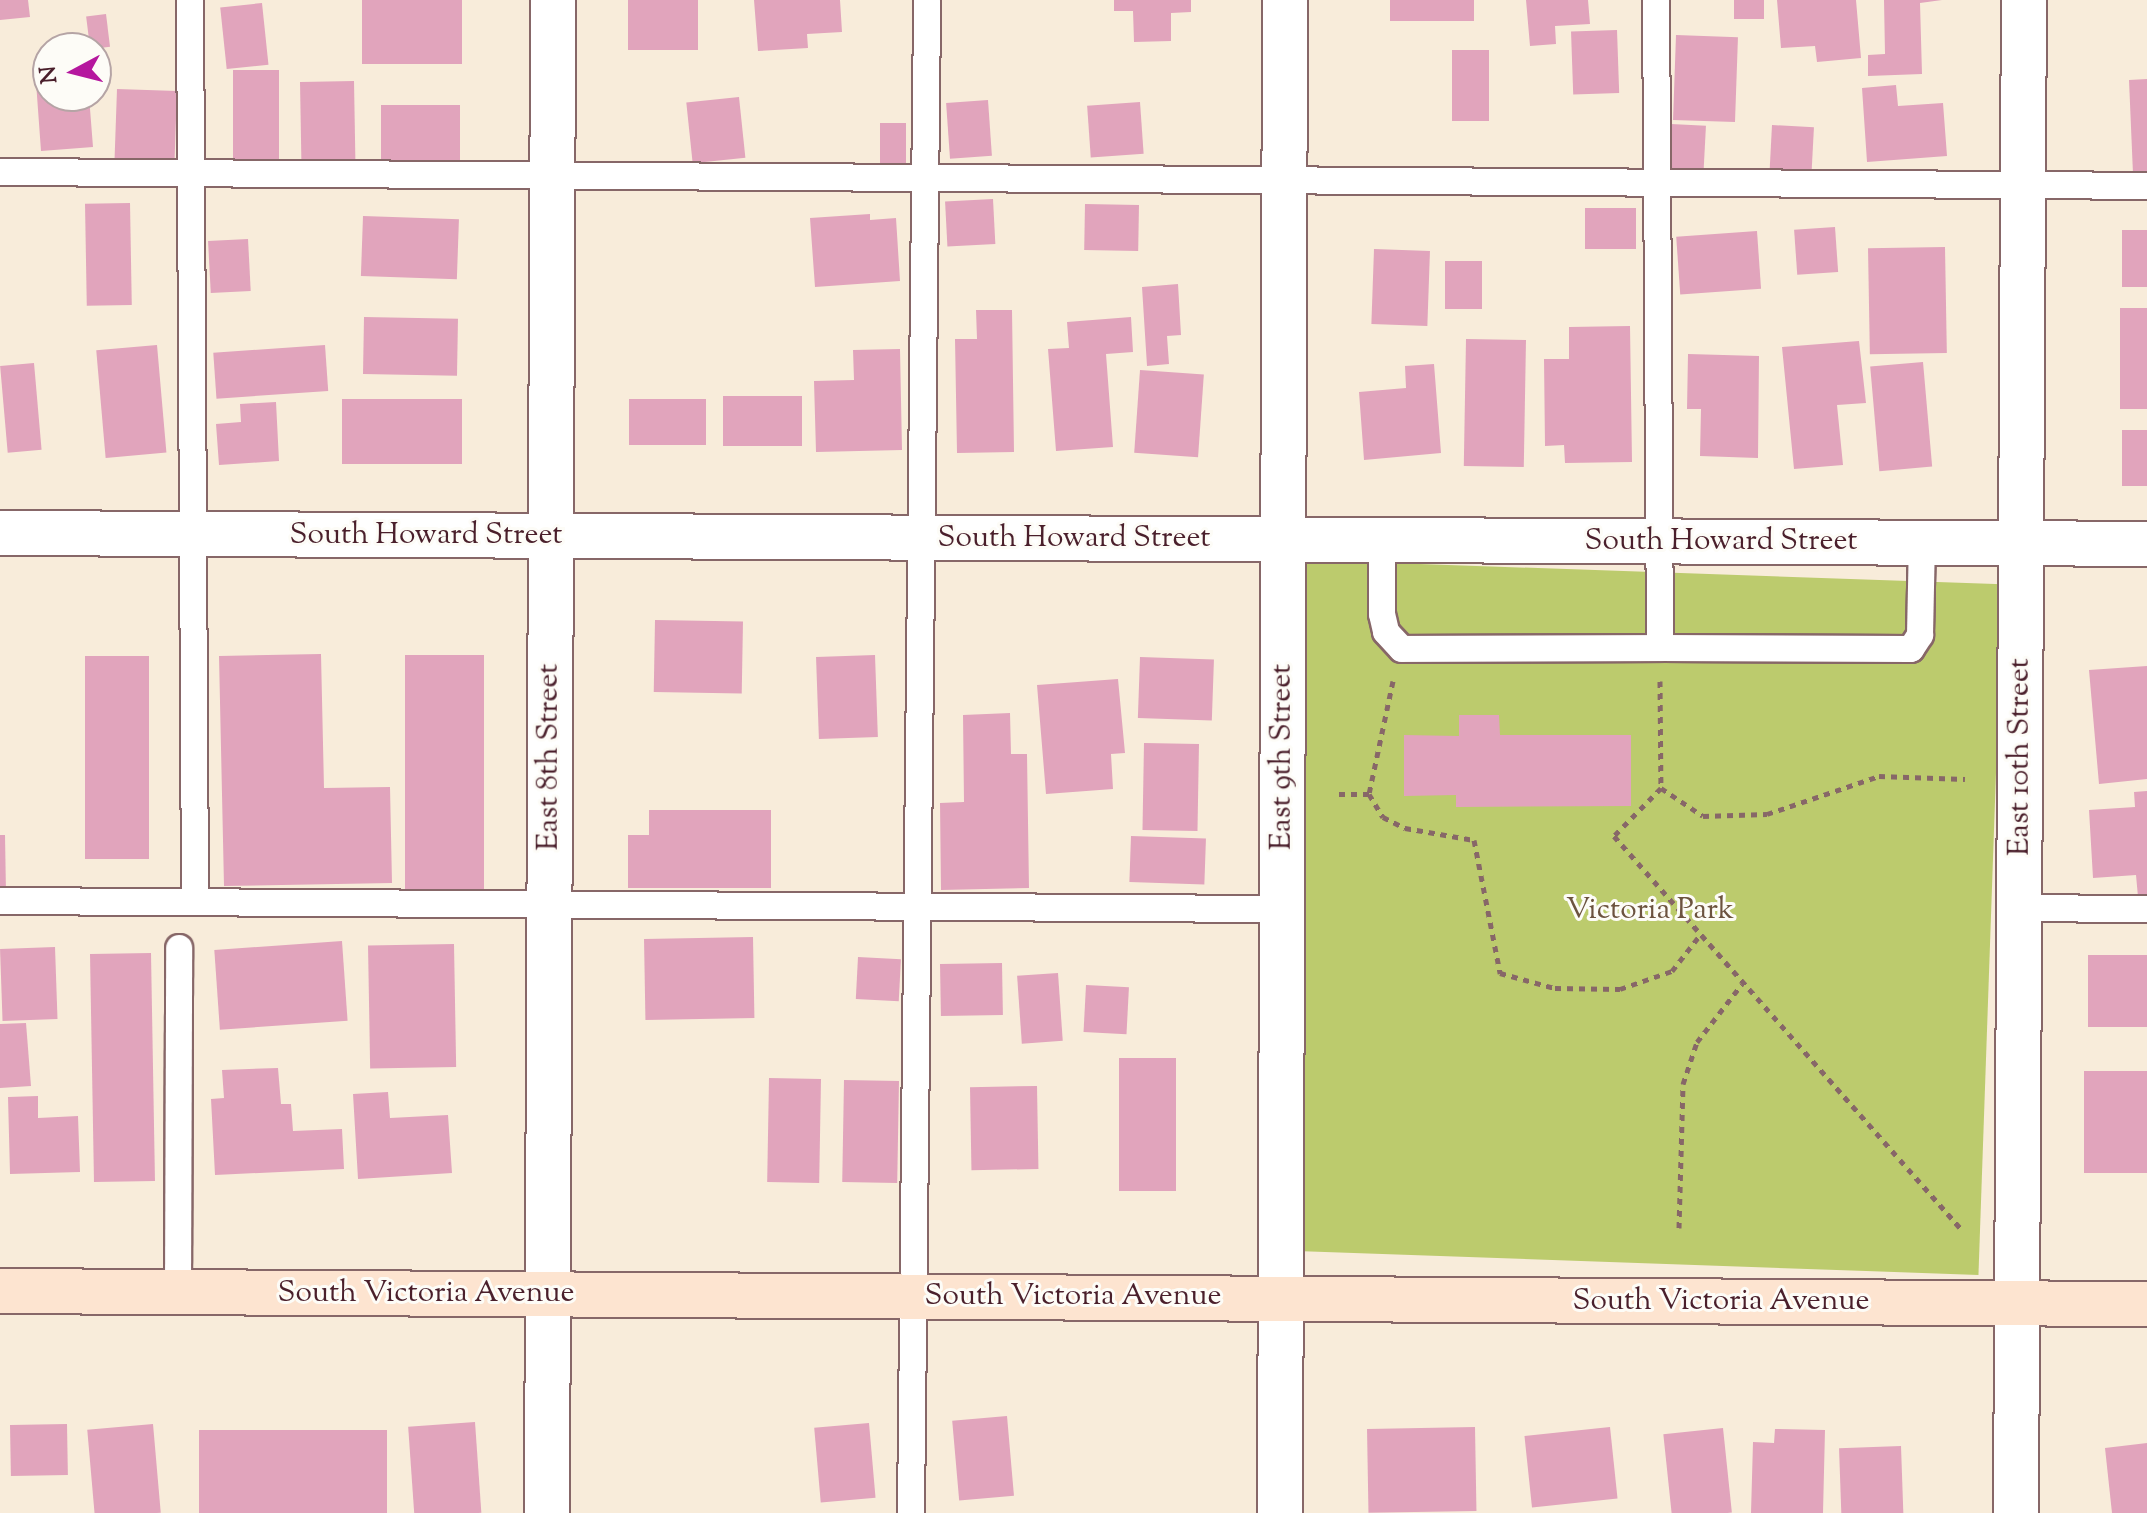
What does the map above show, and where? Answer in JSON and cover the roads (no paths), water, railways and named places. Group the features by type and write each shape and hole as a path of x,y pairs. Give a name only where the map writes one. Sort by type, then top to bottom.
{"street":[{"name":"East 8th Street","path":"547,1513 553,0"},
{"name":"East 9th Street","path":"1280,1513 1285,0"},
{"name":"East 10th Street","path":"2016,1513 2013,1305 2020,908 2024,0"},
{"name":"South Howard Street","path":"0,533 2147,544"},
{"name":"South Victoria Avenue","path":"0,1291 2147,1304"}],"lane":[{"path":"190,0 193,173 189,534 195,901"},
{"path":"911,1513 917,538 927,0"},
{"path":"1656,0 1656,541 1660,648"},
{"path":"0,172 1285,176 2147,186"},
{"path":"1382,540 1382,614 1386,632 1402,649 1911,649 1920,635 1922,543"},
{"path":"0,901 549,901 1282,909"},
{"path":"2020,908 2147,909"},
{"path":"178,1292 179,948"}],"park label":[{"name":"Victoria Park","path":"1650,911"}]}
